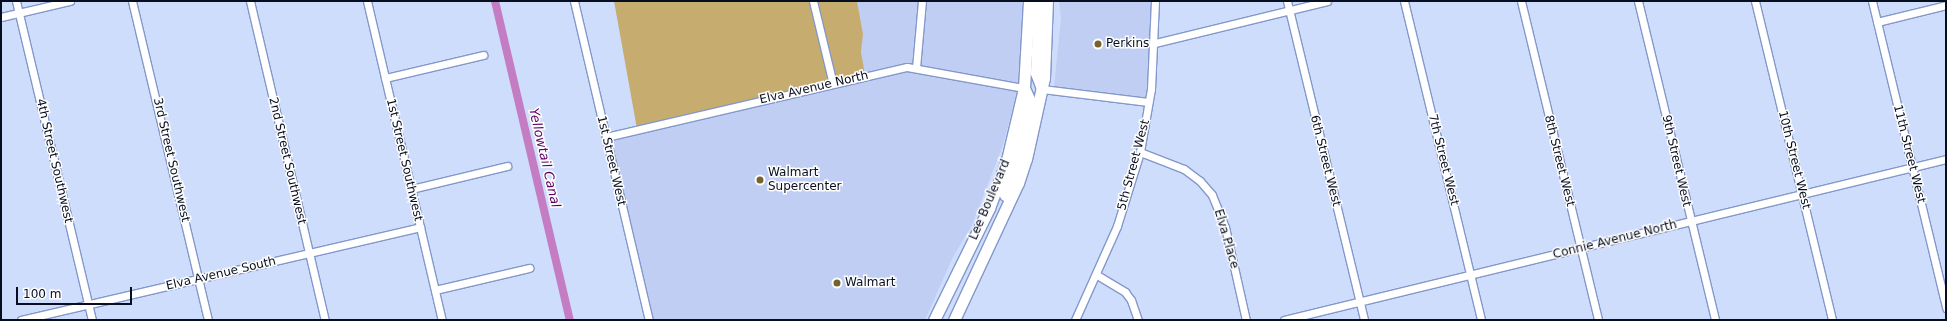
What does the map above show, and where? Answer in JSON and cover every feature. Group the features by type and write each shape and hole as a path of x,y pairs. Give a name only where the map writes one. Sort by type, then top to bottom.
{"main road":[{"name":"Lee Boulevard","path":"934,320 999,185 1015,133 1024,88 1029,1"},
{"path":"1039,1 1036,73 1042,89"},
{"name":"Lee Boulevard","path":"954,320 1026,159 1042,89 1047,49 1047,1"},
{"path":"996,228 996,219 1018,159 1030,101 1024,88"}],"street":[{"name":"4th Street Southwest","path":"16,1 92,320"},
{"path":"1,17 70,1"},
{"name":"3rd Street Southwest","path":"132,1 208,320"},
{"name":"2nd Street Southwest","path":"250,1 325,320"},
{"name":"1st Street Southwest","path":"367,1 442,320"},
{"name":"1st Street West","path":"574,1 649,320"},
{"path":"813,1 833,84"},
{"path":"916,68 922,1"},
{"name":"5th Street West","path":"1075,320 1120,218 1140,152 1155,43 1155,1"},
{"name":"6th Street West","path":"1287,1 1364,320"},
{"path":"1155,43 1327,1"},
{"name":"7th Street West","path":"1404,1 1481,320"},
{"name":"8th Street West","path":"1521,1 1598,320"},
{"name":"9th Street West","path":"1638,1 1715,320"},
{"name":"10th Street West","path":"1755,1 1832,320"},
{"name":"11th Street West","path":"1872,1 1911,168 1942,276 1946,308"},
{"path":"1877,22 1946,5"},
{"path":"385,78 483,55"},
{"name":"Elva Avenue North","path":"606,137 893,69 916,68 927,73 1024,88"},
{"path":"1042,89 1148,102"},
{"name":"Elva Place","path":"1140,152 1184,170 1200,181 1212,195 1225,228 1246,320"},
{"name":"Connie Avenue North","path":"1284,320 1946,159"},
{"path":"411,189 507,166"},
{"name":"Elva Avenue South","path":"21,320 420,227"},
{"path":"435,290 529,268"},
{"path":"1096,275 1125,292 1131,300 1138,320"}],"shaded area":[{"path":"614,1 857,1 863,34 861,52 865,75 637,129"},
{"path":"857,1 1022,1 1024,34 1015,100 1003,145 972,225 953,257 925,320 648,320 606,136 864,75 861,52 863,34"},
{"path":"1059,1 1155,1 1154,57 1145,104 1054,87 1061,18"}],"waterway":[{"name":"Yellowtail Canal","path":"495,1 570,320"}],"place":[{"name":"Perkins","path":"1098,44"},
{"name":"Walmart Supercenter","path":"760,180"},
{"name":"Walmart","path":"837,283"}]}
